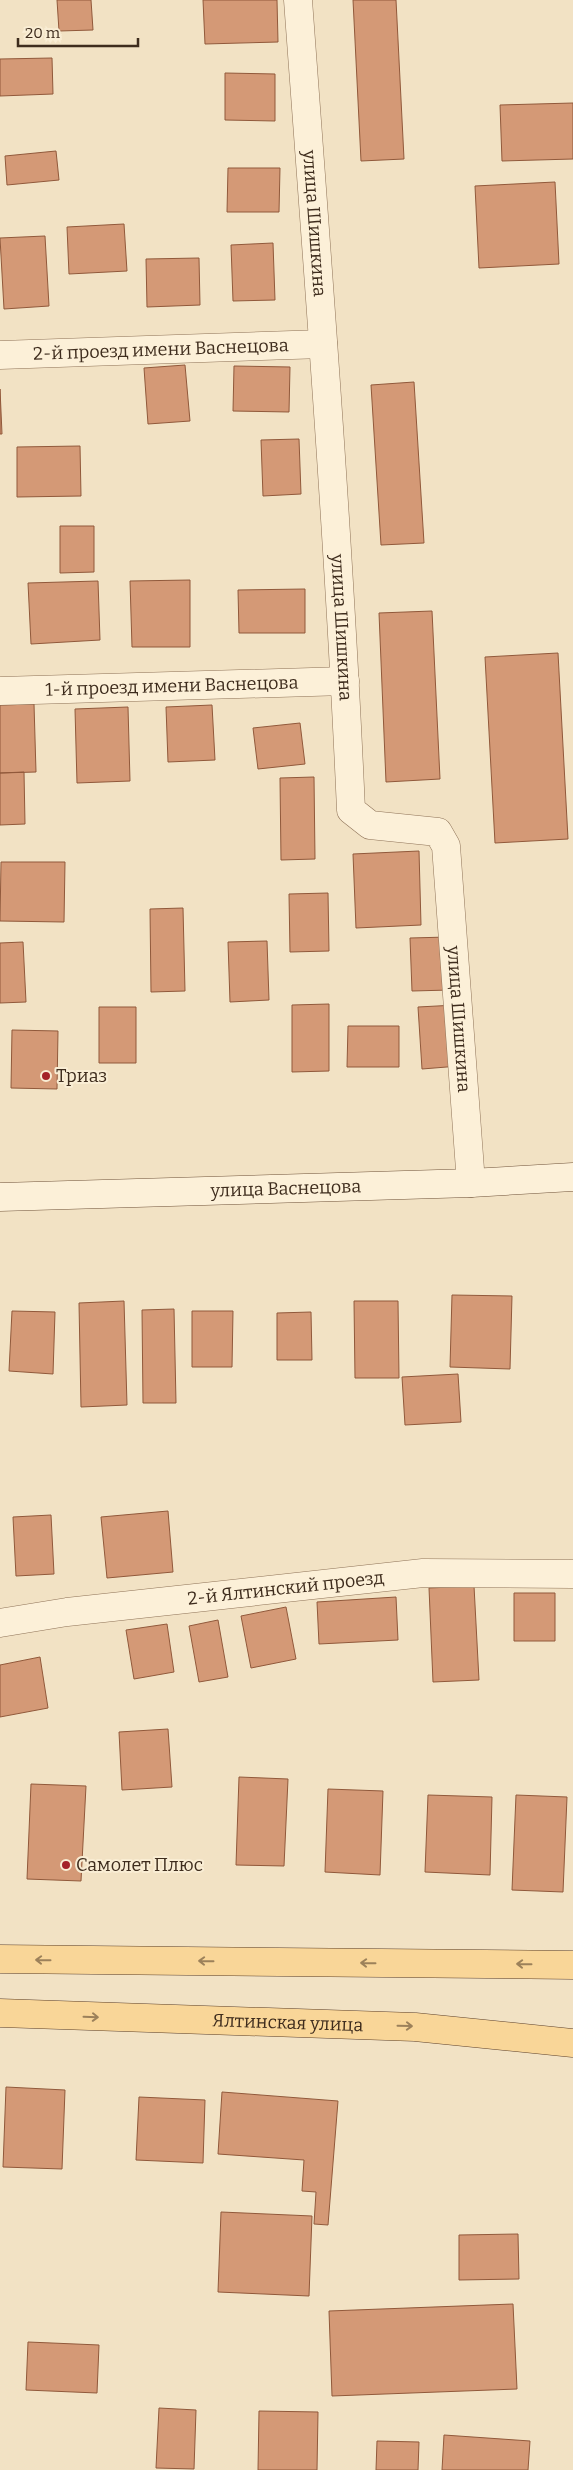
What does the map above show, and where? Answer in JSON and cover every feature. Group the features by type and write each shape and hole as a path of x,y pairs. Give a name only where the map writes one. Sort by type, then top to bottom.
{"main road":[{"path":"0,1959 573,1965"},
{"name":"Ялтинская улица","path":"0,2014 415,2027 573,2043"}],"street":[{"name":"улица Шишкина","path":"298,0 345,681 350,810 370,825 438,832 446,846 471,1183"},
{"name":"2-й проезд имени Васнецова","path":"0,355 323,344"},
{"name":"1-й проезд имени Васнецова","path":"0,691 345,681"},
{"name":"улица Васнецова","path":"0,1197 471,1183 573,1177"},
{"name":"2-й Ялтинский проезд","path":"0,1623 68,1612 423,1573 573,1574"}],"building":[{"path":"57,0 91,0 93,30 59,31"},
{"path":"203,0 277,0 278,42 205,44"},
{"path":"353,0 396,0 404,159 361,161"},
{"path":"52,58 53,94 0,96 0,59"},
{"path":"225,73 275,74 275,121 225,120"},
{"path":"573,103 573,159 502,161 500,105"},
{"path":"56,151 59,180 7,185 5,156"},
{"path":"228,168 280,168 279,212 227,212"},
{"path":"555,182 559,264 479,268 475,186"},
{"path":"124,224 127,271 69,274 67,227"},
{"path":"45,236 49,306 4,309 0,238"},
{"path":"273,243 275,300 233,301 231,245"},
{"path":"199,258 200,305 147,307 146,259"},
{"path":"185,365 190,421 148,424 144,368"},
{"path":"234,366 290,367 289,412 233,411"},
{"path":"414,382 424,543 381,545 371,385"},
{"path":"0,389 2,434 0,434"},
{"path":"299,439 301,494 263,496 261,440"},
{"path":"80,446 81,496 17,497 17,447"},
{"path":"60,526 94,526 94,572 60,573"},
{"path":"190,580 190,647 132,647 130,581"},
{"path":"98,581 100,640 31,644 28,583"},
{"path":"305,589 305,633 239,633 238,590"},
{"path":"432,611 440,779 386,782 379,613"},
{"path":"558,653 568,839 495,843 485,657"},
{"path":"34,704 36,772 0,773 0,705"},
{"path":"212,705 215,760 168,762 166,707"},
{"path":"128,707 130,781 77,783 75,709"},
{"path":"300,723 305,764 258,769 253,728"},
{"path":"24,772 25,824 0,825 0,773"},
{"path":"314,777 315,859 281,860 280,778"},
{"path":"419,851 421,925 356,928 353,854"},
{"path":"1,862 65,862 64,922 0,921"},
{"path":"328,893 329,951 290,952 289,894"},
{"path":"183,908 185,991 151,992 150,909"},
{"path":"448,937 450,990 412,991 410,938"},
{"path":"267,941 269,1000 230,1002 228,942"},
{"path":"23,942 26,1002 0,1003 0,943"},
{"path":"329,1004 329,1071 292,1072 292,1005"},
{"path":"456,1005 459,1066 422,1069 418,1007"},
{"path":"99,1007 136,1007 136,1063 99,1063"},
{"path":"348,1026 399,1026 399,1067 347,1067"},
{"path":"12,1030 58,1031 57,1089 11,1088"},
{"path":"452,1295 512,1296 510,1369 450,1367"},
{"path":"124,1301 127,1405 81,1407 79,1303"},
{"path":"354,1301 398,1301 399,1378 355,1378"},
{"path":"174,1309 176,1403 143,1403 142,1310"},
{"path":"12,1311 55,1312 53,1374 9,1371"},
{"path":"192,1311 233,1311 232,1367 192,1367"},
{"path":"311,1312 312,1360 277,1360 277,1313"},
{"path":"458,1374 461,1422 405,1425 402,1377"},
{"path":"168,1511 173,1572 107,1578 101,1517"},
{"path":"51,1515 54,1574 16,1576 13,1517"},
{"path":"474,1586 479,1680 433,1682 429,1588"},
{"path":"514,1593 555,1593 555,1641 514,1641"},
{"path":"396,1597 398,1640 319,1644 317,1602"},
{"path":"286,1607 296,1659 251,1668 241,1616"},
{"path":"218,1620 228,1677 199,1682 189,1626"},
{"path":"167,1624 174,1672 134,1679 126,1630"},
{"path":"40,1657 48,1708 0,1717 0,1665"},
{"path":"168,1729 172,1787 122,1790 119,1732"},
{"path":"239,1777 288,1779 284,1866 236,1865"},
{"path":"31,1784 86,1786 81,1881 27,1879"},
{"path":"328,1789 383,1791 380,1875 325,1872"},
{"path":"428,1795 492,1797 490,1875 425,1872"},
{"path":"516,1795 567,1797 563,1892 512,1890"},
{"path":"6,2087 65,2090 62,2169 3,2167"},
{"path":"222,2092 338,2101 328,2225 314,2224 316,2192 302,2191 304,2160 218,2154"},
{"path":"139,2097 205,2100 203,2163 136,2160"},
{"path":"221,2212 312,2216 309,2296 218,2292"},
{"path":"518,2234 519,2279 459,2280 459,2235"},
{"path":"513,2304 517,2389 332,2396 329,2311"},
{"path":"28,2342 99,2345 97,2393 26,2390"},
{"path":"159,2408 196,2410 194,2469 156,2468"},
{"path":"259,2411 318,2412 317,2470 258,2470"},
{"path":"444,2435 530,2441 528,2470 442,2470"},
{"path":"377,2441 419,2442 418,2470 376,2470"}],"place":[{"name":"Триаз","path":"46,1076"},
{"name":"Самолет Плюс","path":"66,1865"}]}
